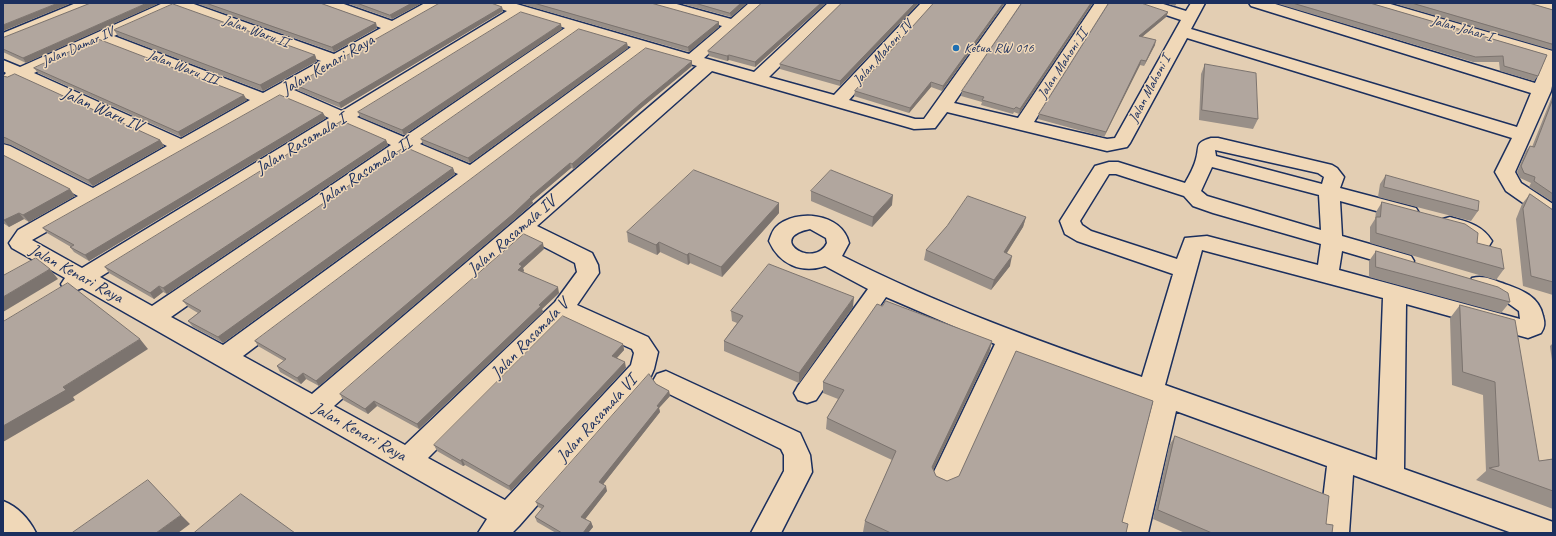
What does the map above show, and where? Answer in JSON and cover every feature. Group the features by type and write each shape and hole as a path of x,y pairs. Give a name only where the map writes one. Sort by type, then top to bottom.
{"street":[{"path":"3,38 88,3"},
{"name":"Jalan Damar IV","path":"3,81 176,3"},
{"name":"Jalan Waru II","path":"176,3 335,60"},
{"path":"327,3 394,27"},
{"name":"Jalan Kenari Raya","path":"436,3 25,236 21,240 22,243 408,460 501,525"},
{"path":"497,3 701,63 922,125 929,124 943,106 1015,3"},
{"path":"656,3 734,24"},
{"name":"Jalan Rasamala IV","path":"314,408 522,227 701,63 734,24 758,3"},
{"path":"757,78 836,3"},
{"name":"Jalan Mahoni IV","path":"837,102 929,3"},
{"name":"Jalan Mahoni II","path":"1023,125 1102,3"},
{"path":"1144,3 1190,17 1523,135"},
{"path":"1256,3 1542,91"},
{"name":"Jalan Johar I","path":"1370,3 1553,56"},
{"path":"1529,3 1553,9"},
{"name":"Jalan Rasamala I","path":"55,294 519,10"},
{"name":"Jalan Mahoni I","path":"1023,125 1100,144 1114,145 1123,139 1190,17"},
{"name":"Jalan Rasamala II","path":"153,317 577,27"},
{"name":"Jalan Waru III","path":"101,37 342,118 472,173"},
{"path":"225,357 643,46"},
{"path":"1553,59 1542,91 1505,172 1507,179 1513,187 1553,214"},
{"name":"Jalan Waru IV","path":"3,65 184,146"},
{"path":"943,106 1023,125"},
{"path":"3,150 95,197"},
{"path":"1191,192 1206,159 1470,230 1478,235 1481,241"},
{"path":"1185,270 1084,236 1072,229 1070,222 1102,170 1118,168 1191,192 1200,200 1220,208 1422,267"},
{"path":"1328,274 1332,240 1329,192"},
{"name":"Jalan Rasamala V","path":"408,460 563,308 588,273 584,258 522,227"},
{"path":"1133,533 1159,394 1192,243 1199,242 1328,274 1520,328 1528,329 1533,327 1529,308 1522,301 1498,290 1460,278"},
{"path":"826,258 882,286 1009,340 1548,533"},
{"path":"807,393 882,286"},
{"path":"1390,476 1395,293"},
{"name":"Jalan Rasamala VI","path":"501,525 642,369 646,352 640,343 563,308"},
{"path":"945,478 1009,340"},
{"path":"666,381 791,441 797,455 798,472 766,533"},
{"path":"1334,533 1341,459"},
{"path":"3,514 20,533"}],"building":[{"path":"3,3 58,3 3,25"},
{"path":"91,3 147,3 23,58 3,49 3,38"},
{"path":"206,3 320,3 376,23 332,47"},
{"path":"357,3 412,3 390,15"},
{"path":"440,3 491,3 502,7 339,103 295,85"},
{"path":"534,3 651,3 719,22 688,47"},
{"path":"695,3 741,3 730,13"},
{"path":"762,3 821,3 755,62 708,51"},
{"path":"842,3 915,3 840,81 780,64"},
{"path":"934,3 1003,3 943,86 931,82 910,108 855,91"},
{"path":"1022,3 1091,3 1020,109 1016,107 1014,109 982,100 984,97 962,91"},
{"path":"1109,3 1141,3 1168,12 1139,36 1156,40 1146,61 1141,60 1106,132 1039,114"},
{"path":"1293,3 1370,3 1547,55 1538,76 1504,66 1503,56 1476,57"},
{"path":"1412,3 1529,3 1553,10 1553,44"},
{"path":"173,4 315,55 260,85 114,30"},
{"path":"521,12 561,24 402,130 358,112"},
{"path":"579,29 627,43 468,158 421,139"},
{"path":"98,39 244,95 178,132 34,68"},
{"path":"646,48 692,61 640,104 572,164 570,163 530,197 513,214 316,381 303,373 297,378 277,366 286,359 255,341"},
{"path":"1205,64 1256,73 1258,119 1202,110"},
{"path":"15,74 160,140 88,180 3,137 3,76 7,77"},
{"path":"280,95 323,113 85,255 70,247 74,245 43,228"},
{"path":"1553,99 1553,194 1534,181 1535,177 1524,173 1521,166 1530,146 1534,147"},
{"path":"342,121 386,140 163,288 159,286 150,293 105,267"},
{"path":"405,147 453,168 218,337 188,321 201,311 183,301"},
{"path":"3,155 70,189 23,215 19,213 3,220"},
{"path":"694,170 779,203 721,267 689,253 687,255 659,242 656,245 627,232"},
{"path":"831,170 893,195 873,217 811,191"},
{"path":"1386,175 1479,201 1478,211 1384,187"},
{"path":"1530,194 1553,210 1553,282 1531,276 1523,209"},
{"path":"968,196 1026,217 1004,252 1012,256 994,280 926,250 947,226"},
{"path":"1382,202 1465,224 1478,233 1477,243 1501,249 1504,269 1376,233 1376,217 1380,217"},
{"path":"524,234 543,243 519,264 522,266 518,270 558,287 539,305 541,306 417,424 374,401 365,409 340,394"},
{"path":"1376,251 1498,287 1508,293 1510,302 1376,267"},
{"path":"36,258 50,269 3,297 3,276"},
{"path":"769,264 854,297 799,373 724,341 743,316 731,311"},
{"path":"68,283 140,339 63,387 66,390 3,426 3,322"},
{"path":"886,301 992,341 932,467 936,476 947,481 959,476 1016,351 1153,401 1122,522 1128,524 1126,533 891,533 865,521 896,451 827,418 844,390 823,382 877,304 882,306"},
{"path":"1460,305 1515,320 1539,461 1553,459 1553,491 1489,468 1499,466 1495,382 1463,372"},
{"path":"563,316 623,344 612,356 625,362 509,486 434,445"},
{"path":"649,374 656,384 669,391 657,406 659,407 599,482 606,486 581,517 591,522 583,533 562,533 535,517 544,506 536,502"},
{"path":"1175,436 1329,496 1326,524 1333,525 1332,533 1212,533 1158,510"},
{"path":"148,480 181,515 156,533 72,533"},
{"path":"241,494 295,533 194,533"}],"place":[{"name":"Ketua RW 016","path":"956,48"}]}
